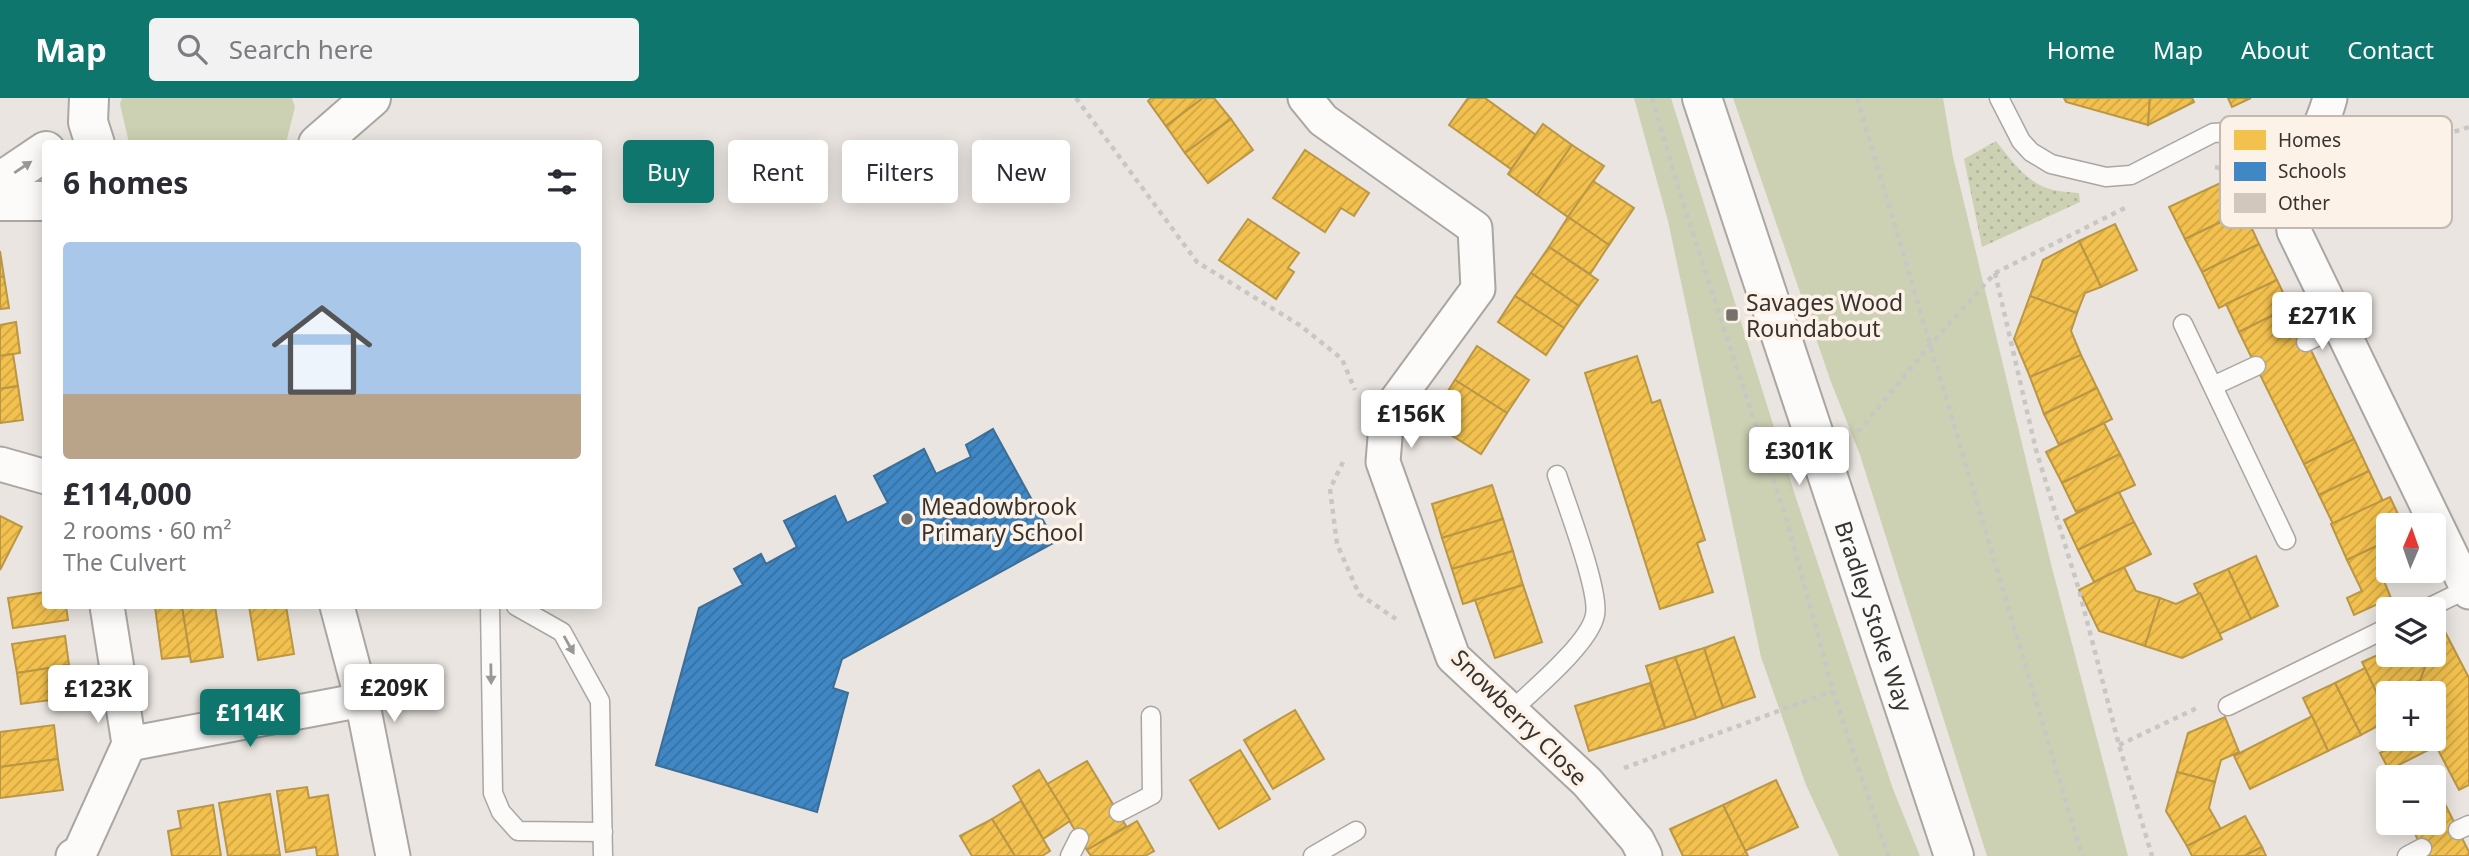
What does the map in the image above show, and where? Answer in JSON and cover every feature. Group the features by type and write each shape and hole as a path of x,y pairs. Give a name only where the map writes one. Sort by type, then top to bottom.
{"street":[{"path":"318,140 323,110 321,98"},
{"path":"322,140 371,98"},
{"name":"Snowberry Close","path":"1305,98 1323,120 1475,228 1478,289 1387,413 1383,462 1453,657 1587,782 1637,840 1645,856"},
{"name":"Bradley Stoke Way","path":"1702,98 1954,856"},
{"path":"2323,116 2330,98"},
{"path":"63,140 90,121"},
{"path":"0,182 42,154"},
{"path":"0,201 42,201"},
{"path":"2294,228 2468,590"},
{"path":"0,464 42,476"},
{"path":"72,856 80,852 129,744 107,609"},
{"path":"338,609 362,700 393,856"},
{"path":"129,744 362,700"}],"lane":[{"path":"1999,98 2021,141 2031,152 2051,164 2106,177 2130,175 2213,133 2220,133"},
{"path":"2183,324 2286,540"},
{"path":"2306,342 2339,326"},
{"path":"2213,386 2256,366"},
{"path":"1511,711 1563,661 1587,631 1595,615 1594,592 1557,475"},
{"path":"2446,600 2468,590"},
{"path":"490,609 494,793 501,812 518,831 603,832"},
{"path":"521,609 562,632 600,701 603,856"},
{"path":"2228,706 2376,633"},
{"path":"1119,812 1152,795 1151,716"},
{"path":"1313,856 1356,831"},
{"path":"1070,856 1079,838"}],"path":[{"path":"1076,98 1197,262 1301,326 1342,359 1357,396"},
{"path":"1652,98 1684,206 1786,518 1833,691 1888,856"},
{"path":"1857,98 2082,856"},
{"path":"2452,132 2469,127"},
{"path":"2209,166 2220,166"},
{"path":"1857,433 1931,344 1995,274 2126,208"},
{"path":"1995,274 2036,450 2079,590 2119,745 2152,856"},
{"path":"1345,456 1330,489 1337,544 1360,594 1401,622"},
{"path":"1587,782 1833,691"},
{"path":"2119,745 2222,695 2228,706"}],"green space":[{"path":"122,98 292,98 295,107 287,140 128,140 120,104"},
{"path":"1634,98 1671,98 1796,498 1893,789 1920,856 1839,856 1806,785 1761,657 1668,221"},
{"path":"1733,98 1943,98 1953,157 2052,568 2128,856 1987,856 1860,455 1831,382"},
{"path":"1996,141 2020,170 2034,181 2053,190 2079,193 2080,202 1982,247 1964,159"}],"building: Homes":[{"path":"1151,98 1203,98 1166,126 1148,101"},
{"path":"1203,98 1214,98 1231,119 1185,153 1166,126"},
{"path":"1468,98 1485,98 1536,135 1511,169 1449,125"},
{"path":"2064,98 2150,98 2148,125 2066,102"},
{"path":"2150,98 2192,98 2194,102 2148,125"},
{"path":"2228,98 2251,98 2232,107"},
{"path":"1231,119 1253,150 1208,183 1185,153"},
{"path":"1543,124 1572,145 1537,195 1508,174"},
{"path":"1572,145 1604,166 1568,217 1537,195"},
{"path":"1305,150 1369,193 1354,216 1341,208 1325,232 1273,198"},
{"path":"1593,181 1634,208 1609,245 1568,217"},
{"path":"2220,183 2220,222 2185,239 2169,207"},
{"path":"1568,217 1609,245 1590,274 1549,247"},
{"path":"1248,219 1299,253 1288,268 1294,272 1276,299 1219,260"},
{"path":"2220,222 2220,228 2252,228 2259,244 2202,272 2185,239"},
{"path":"2115,224 2137,270 2101,287 2079,241"},
{"path":"2079,241 2101,287 2085,293 2077,313 2030,296 2043,260"},
{"path":"2259,244 2277,280 2219,308 2202,272"},
{"path":"1549,247 1598,280 1579,306 1531,273"},
{"path":"0,251 4,277 0,277"},
{"path":"1531,273 1579,306 1564,328 1515,296"},
{"path":"0,277 4,277 9,308 0,309"},
{"path":"2277,280 2290,307 2239,332 2226,304"},
{"path":"1515,296 1564,328 1546,355 1498,322"},
{"path":"2030,296 2077,313 2071,331 2081,355 2030,377 2014,339"},
{"path":"2290,307 2354,439 2304,464 2239,332"},
{"path":"16,322 20,353 0,356 0,325"},
{"path":"1477,346 1529,380 1507,413 1455,380"},
{"path":"13,354 18,386 0,389 0,356"},
{"path":"2081,355 2097,388 2044,414 2030,377"},
{"path":"1637,356 1652,403 1660,400 1705,540 1697,543 1713,592 1660,609 1585,373"},
{"path":"1455,380 1507,413 1481,454 1429,421"},
{"path":"18,386 23,420 0,423 0,389"},
{"path":"2097,388 2112,419 2059,445 2044,414"},
{"path":"2104,423 2120,454 2062,483 2046,452"},
{"path":"2354,439 2369,471 2319,495 2304,464"},
{"path":"2120,454 2135,485 2076,512 2062,483"},
{"path":"2369,471 2383,501 2333,524 2319,495"},
{"path":"1492,485 1503,519 1442,538 1432,504"},
{"path":"2119,492 2134,522 2078,550 2064,520"},
{"path":"2390,497 2397,513 2376,513 2376,546 2347,560 2331,524"},
{"path":"0,516 22,527 0,570"},
{"path":"1503,519 1513,551 1452,569 1442,538"},
{"path":"2134,522 2151,554 2094,582 2078,550"},
{"path":"2376,546 2376,583 2385,583 2391,597 2376,597 2376,605 2354,615 2347,598 2362,591 2347,560"},
{"path":"1513,551 1523,585 1463,604 1452,569"},
{"path":"2256,556 2278,606 2251,619 2228,569"},
{"path":"2124,567 2136,591 2160,598 2145,646 2099,631 2079,590"},
{"path":"2228,569 2251,619 2219,634 2194,584"},
{"path":"1523,585 1542,642 1495,658 1475,600"},
{"path":"42,593 42,609 66,609 68,620 13,628 8,598"},
{"path":"2200,593 2222,639 2182,658 2145,646 2160,598 2176,604"},
{"path":"155,609 182,609 190,656 162,659"},
{"path":"182,609 215,609 223,657 191,662"},
{"path":"250,609 286,609 294,654 258,660"},
{"path":"2446,634 2469,678 2469,785 2459,790 2439,751 2446,751 2446,681 2420,680 2425,667 2446,667"},
{"path":"65,636 69,665 17,673 12,644"},
{"path":"1734,637 1755,697 1723,708 1704,648"},
{"path":"1704,648 1723,708 1696,718 1675,657"},
{"path":"2376,656 2376,667 2425,667 2418,681 2376,681 2376,692 2362,662"},
{"path":"1675,657 1696,718 1665,728 1646,666"},
{"path":"69,665 74,697 21,704 17,673"},
{"path":"2365,668 2376,692 2376,727 2361,735 2335,683"},
{"path":"1650,683 1665,728 1589,751 1575,706"},
{"path":"2335,683 2361,735 2328,751 2303,698"},
{"path":"1295,710 1324,759 1273,789 1244,740"},
{"path":"2312,716 2328,751 2250,789 2234,756"},
{"path":"2225,717 2239,752 2221,760 2215,782 2177,772 2188,733"},
{"path":"54,725 58,759 0,767 0,732"},
{"path":"1240,750 1270,799 1219,829 1190,780"},
{"path":"2426,751 2399,765 2386,765 2380,753"},
{"path":"58,759 63,790 0,798 0,767"},
{"path":"1087,761 1126,826 1087,850 1047,784"},
{"path":"1039,770 1070,821 1043,839 1013,786"},
{"path":"2177,772 2215,782 2209,808 2221,829 2187,846 2166,811"},
{"path":"1776,780 1798,827 1745,851 1723,805"},
{"path":"307,787 309,798 328,795 338,856 317,856 316,847 286,852 277,791"},
{"path":"270,794 280,855 228,856 219,803"},
{"path":"1021,801 1050,851 1042,856 1015,856 992,819"},
{"path":"213,805 221,856 172,856 168,831 181,828 178,811"},
{"path":"1723,805 1748,856 1683,856 1670,829"},
{"path":"2446,806 2469,856 2426,856 2416,835 2446,835"},
{"path":"2245,816 2262,847 2244,856 2192,856 2187,846"},
{"path":"992,819 1015,856 972,856 960,836"},
{"path":"1137,821 1154,851 1145,856 1091,856 1087,850"},
{"path":"2262,847 2266,856 2244,856"}],"building: Schools":[{"path":"993,429 1055,542 842,659 833,688 848,693 817,812 656,765 699,608 743,585 734,569 761,554 766,564 797,547 784,521 835,496 847,523 888,503 874,476 924,449 936,474 971,457 966,445"}],"place":[{"name":"Savages Wood Roundabout","path":"1732,315"},
{"name":"Meadowbrook Primary School","path":"907,519"}]}
